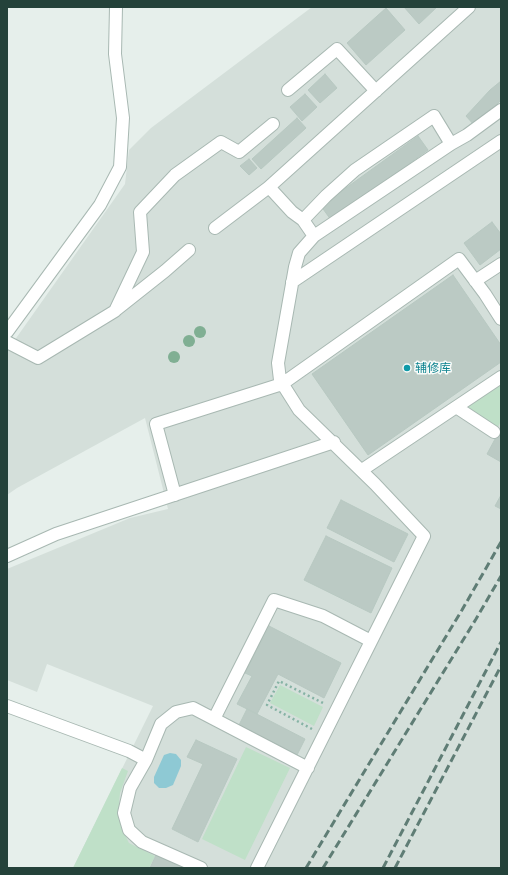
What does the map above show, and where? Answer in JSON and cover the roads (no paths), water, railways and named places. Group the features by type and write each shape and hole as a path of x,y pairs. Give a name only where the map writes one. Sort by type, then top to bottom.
{"street":[{"path":"215,228 269,187 469,7"},
{"path":"7,332 100,205 120,167 123,118 115,54 118,8"},
{"path":"288,90 337,49 376,91"},
{"path":"257,868 424,536 362,470 299,410 280,380 278,363 292,282 299,252 314,236 451,144 467,135 501,110"},
{"path":"303,220 326,196 355,170 434,116 451,144"},
{"path":"115,311 143,252 140,212 175,175 221,142 239,152 273,124"},
{"path":"292,282 501,141"},
{"path":"269,187 292,212 303,220 314,236"},
{"path":"7,342 19,350 38,358 115,311 189,250"},
{"path":"175,495 156,424 282,384 459,259 485,294 501,319"},
{"path":"475,282 501,264"},
{"path":"362,470 501,377"},
{"path":"456,407 494,432"},
{"path":"7,556 56,534 334,442"},
{"path":"214,720 274,600 323,616 371,641"},
{"path":"7,706 129,750 146,760"},
{"path":"200,868 142,842 129,830 124,813 130,788 146,760 161,724 176,712 193,708 308,768"}],"water":[{"path":"170,753 176,754 181,760 181,766 173,785 166,788 159,788 154,783 154,777 164,755"}],"railway":[{"path":"306,868 462,610 501,542"},
{"path":"323,868 501,576"},
{"path":"383,868 501,642"},
{"path":"395,868 501,666"}],"place":[{"name":"辅修库","path":"407,368"}]}
